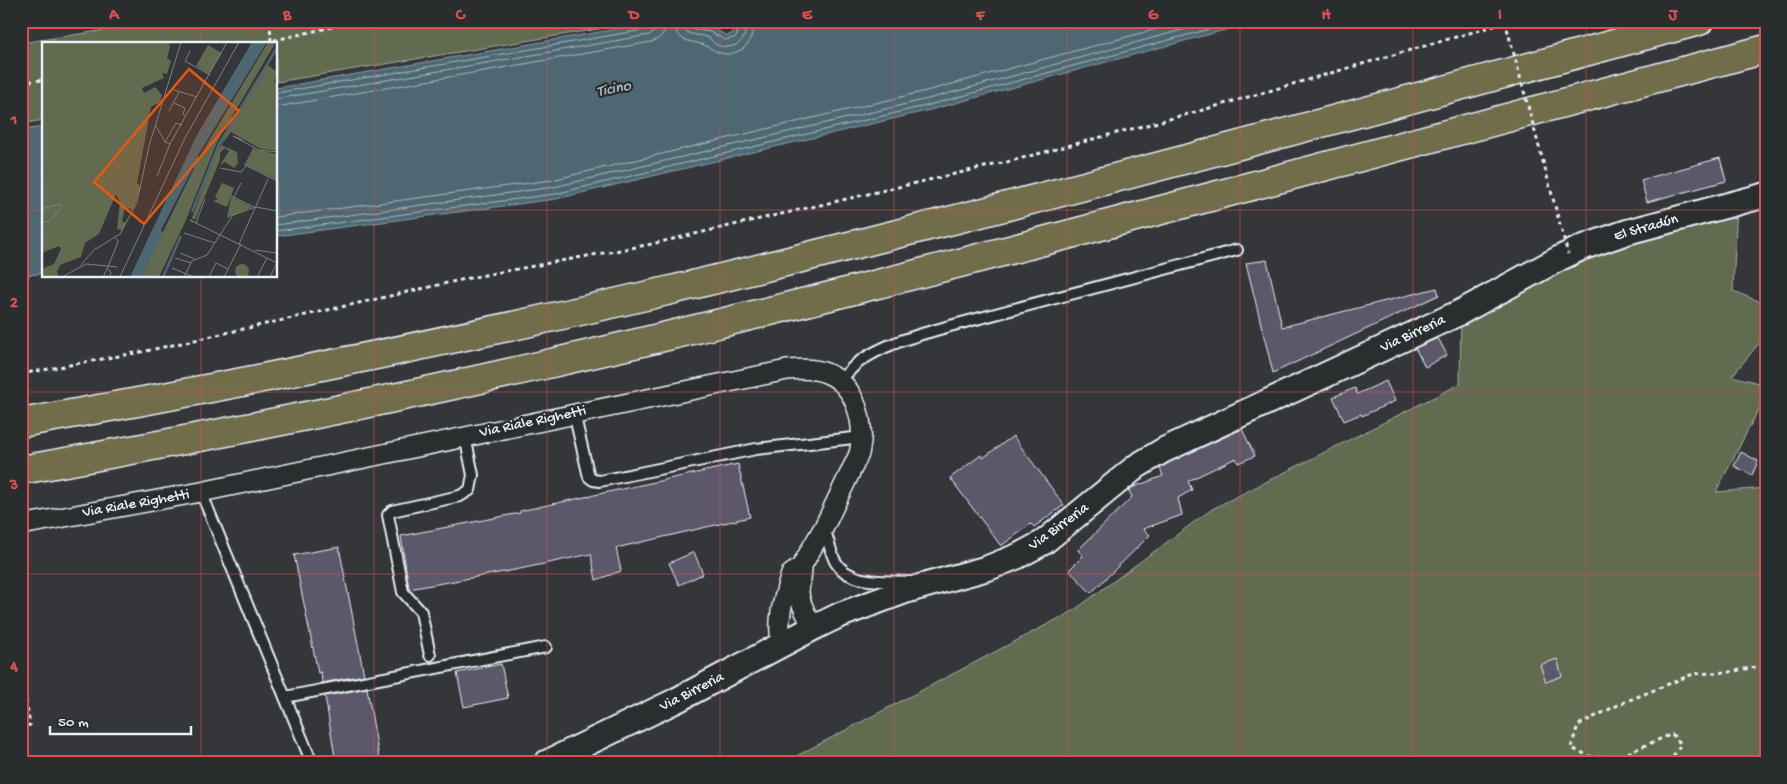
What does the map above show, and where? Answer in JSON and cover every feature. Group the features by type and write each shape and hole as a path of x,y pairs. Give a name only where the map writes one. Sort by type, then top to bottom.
{"highway":[{"path":"21,424 312,368 670,290 1038,198 1326,123 1699,21"},
{"path":"21,470 190,440 353,407 693,330 1036,244 1766,49"}],"street":[{"name":"El Stradún","path":"1530,273 1568,254 1627,232 1766,195"},
{"name":"Via Birreria","path":"546,763 675,701 813,628 867,604 988,568 1018,556 1044,542 1138,466 1164,450 1427,328 1530,273"},
{"name":"Via Riale Righetti","path":"21,525 201,492 786,370 816,370 825,372 839,381 848,391 858,411 862,437 859,454 824,527 802,567 791,574 780,609 779,629 781,645"},
{"name":"Via Riale Righetti","path":"802,567 802,579 799,589 800,598 813,628"}],"lane":[{"path":"839,381 862,360 904,340 950,326 1237,250"},
{"path":"574,413 589,477 600,481 756,449 862,437"},
{"path":"430,655 423,616 403,592 388,516 392,511 460,496 470,490 473,475 465,436"},
{"path":"201,492 312,763"},
{"path":"824,527 836,562 841,570 850,576 932,584"},
{"path":"285,697 546,646"}],"path":[{"path":"21,24 38,21"},
{"path":"270,21 271,41 358,21"},
{"path":"1492,21 1494,26"},
{"path":"1505,21 1568,254"},
{"path":"21,374 146,351 474,277 647,246 1011,161 1203,110 1511,21"},
{"path":"21,82 42,80"},
{"path":"1669,763 1681,744 1672,734 1625,754 1592,757 1571,748 1578,726 1620,704 1693,674 1730,672 1766,665"},
{"path":"21,669 30,725 21,727"}],"green space":[{"path":"165,21 647,21 278,82 278,42 42,42 42,120 21,124 21,43"},
{"path":"1737,203 1733,291 1766,304 1766,335 1732,376 1766,385 1766,395 1716,492 1766,488 1766,763 783,763 1073,611 1212,509 1460,384 1461,312 1530,273"}],"water":[{"name":"Ticino","path":"663,21 681,21 711,27 727,36 733,33 734,21 1258,21 930,110 556,199 278,236 278,88"},
{"path":"42,127 42,273 21,276 21,130"}],"building":[{"path":"1720,158 1726,181 1647,202 1641,180"},
{"path":"1267,260 1282,327 1437,288 1439,295 1273,373 1246,263"},
{"path":"1438,338 1447,355 1425,367 1415,348"},
{"path":"1386,381 1395,401 1362,416 1361,414 1344,421 1333,397 1355,388 1357,394"},
{"path":"1242,429 1255,456 1238,463 1236,458 1188,481 1192,490 1178,498 1182,515 1143,529 1150,535 1091,593 1069,570 1083,556 1078,550 1132,497 1129,491 1131,488 1163,476 1160,468 1170,462"},
{"path":"1013,436 1064,505 1034,527 1031,524 1001,546 950,478 981,455 983,458"},
{"path":"1741,452 1758,461 1752,475 1734,466"},
{"path":"738,464 750,517 616,548 621,571 596,580 591,554 409,589 401,536 520,513 520,511"},
{"path":"339,547 364,675 322,683 321,672 318,673 294,555"},
{"path":"694,552 703,574 679,585 669,563"},
{"path":"1557,659 1562,676 1546,682 1540,665"},
{"path":"501,664 508,698 464,707 457,673"},
{"path":"367,688 380,763 336,763 325,696"}]}
